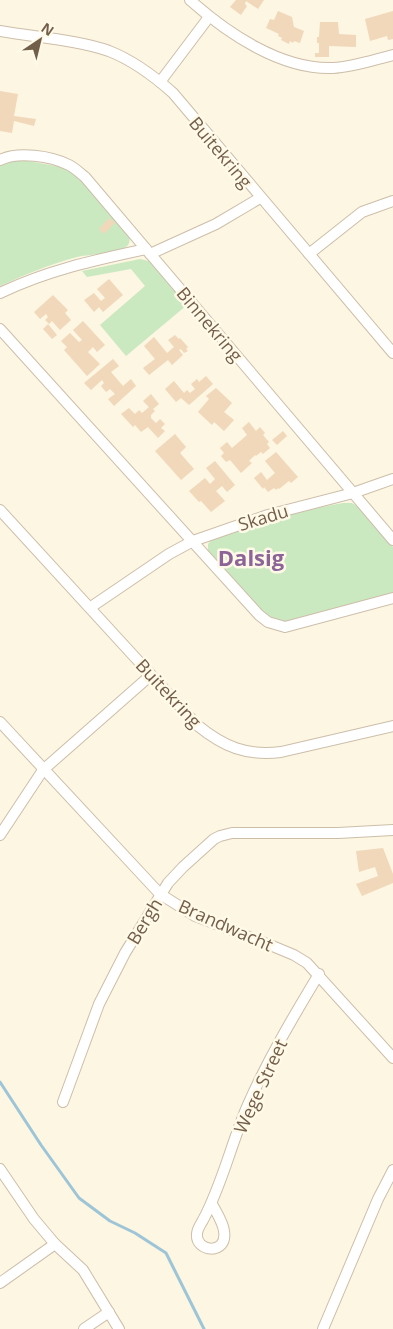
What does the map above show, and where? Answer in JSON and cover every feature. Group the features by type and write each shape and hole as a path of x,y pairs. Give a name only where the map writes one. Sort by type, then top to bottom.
{"street":[{"path":"190,0 209,17 240,38 270,54 303,66 339,67 393,55"},
{"path":"160,82 209,17"},
{"name":"Buitekring","path":"0,31 82,44 108,51 160,82 173,93 260,198 393,352"},
{"name":"Binnekring","path":"0,160 14,156 35,156 70,165 85,177 393,540"},
{"path":"0,294 26,280 72,265 148,251 216,224 260,198"},
{"path":"309,254 362,212 393,201"},
{"path":"0,329 259,615 268,622 285,628 393,598"},
{"name":"Skadu","path":"90,607 169,554 193,541 268,514 353,493 393,479"},
{"name":"Buitekring","path":"0,510 203,730 224,745 242,751 264,754 393,726"},
{"path":"0,835 43,770 151,675"},
{"name":"Brandwacht","path":"0,722 160,894 196,916 294,955 307,963 319,974 393,1058"},
{"name":"Bergh","path":"63,1102 99,1004 125,953 160,894 174,875 208,844 220,836 232,833 338,833 393,830"},
{"name":"Wege Street","path":"212,1204 256,1086 319,974"},
{"path":"323,1329 378,1199 393,1170"},
{"path":"1,1175 55,1244 83,1270 119,1329"},
{"path":"0,1283 55,1244"},
{"path":"84,1329 109,1312"}],"green space":[{"path":"22,160 62,167 80,178 129,236 127,246 116,251 67,260 0,286 0,165"},
{"path":"140,259 149,261 187,305 126,356 100,325 145,286 131,269 87,277 82,271"},
{"path":"352,503 360,508 393,547 393,594 282,623 277,622 266,615 208,551 208,544 213,538 245,526 300,511"}],"building":[{"path":"236,0 264,0 258,9 246,1 245,4 247,6 241,15 230,7"},
{"path":"278,11 292,17 294,27 304,31 300,43 290,41 289,44 281,40 282,38 278,36 279,34 266,28 270,19 274,20"},
{"path":"393,11 393,39 388,40 387,36 370,41 365,19"},
{"path":"320,22 338,22 339,34 356,35 356,47 329,46 329,57 315,57 315,53 319,53 317,37 319,37"},
{"path":"0,91 18,94 14,116 36,119 34,126 14,121 12,133 0,131"},
{"path":"109,218 115,223 104,234 99,229"},
{"path":"109,279 123,295 103,312 99,307 94,312 84,300 94,293 101,301 105,298 97,289"},
{"path":"53,295 68,310 65,313 71,320 60,330 52,321 49,324 45,320 48,317 46,314 40,319 34,312"},
{"path":"83,321 105,345 97,352 93,347 88,352 100,364 87,376 64,350 67,347 61,341 70,333 79,342 82,340 73,330"},
{"path":"48,324 57,335 52,339 43,329"},
{"path":"175,335 188,347 186,349 188,351 184,353 181,349 179,350 183,355 172,365 168,360 149,375 143,368 155,359 144,346 154,337 167,353 174,347 168,340"},
{"path":"113,359 119,366 111,372 123,386 131,379 136,386 114,406 108,399 115,394 110,389 106,392 101,386 104,383 102,380 91,390 84,383"},
{"path":"206,376 213,384 189,405 181,398 176,402 165,389 174,381 184,393 187,390 190,393 195,389 191,384 197,379 199,382"},
{"path":"216,388 232,403 224,412 234,420 224,431 214,422 212,425 198,412 209,399 206,396"},
{"path":"151,394 159,404 153,409 155,411 151,418 156,423 160,419 165,424 161,428 165,431 158,438 148,427 141,432 135,425 133,427 121,414 129,408 135,414 139,410 142,413 149,407 143,401"},
{"path":"249,422 256,431 260,427 265,433 263,435 269,442 267,444 270,448 263,454 261,452 255,455 249,461 252,463 241,473 230,460 226,462 221,456 224,453 220,448 227,442 232,448 247,435 242,428"},
{"path":"283,431 287,436 277,445 272,440"},
{"path":"175,434 186,447 180,453 194,469 181,480 155,451"},
{"path":"276,452 298,477 279,489 276,490 274,488 268,492 254,478 261,472 267,480 275,473 265,461"},
{"path":"215,461 235,485 227,492 222,486 216,491 225,501 211,512 189,491 205,478 210,484 215,479 206,468"},
{"path":"383,848 393,874 393,883 362,896 356,884 378,876 375,867 359,872 356,851"}],"waterway":[{"path":"0,1082 41,1145 79,1198 110,1221 135,1233 166,1253 204,1329"}],"district":[{"name":"Dalsig","path":"251,557"}]}
